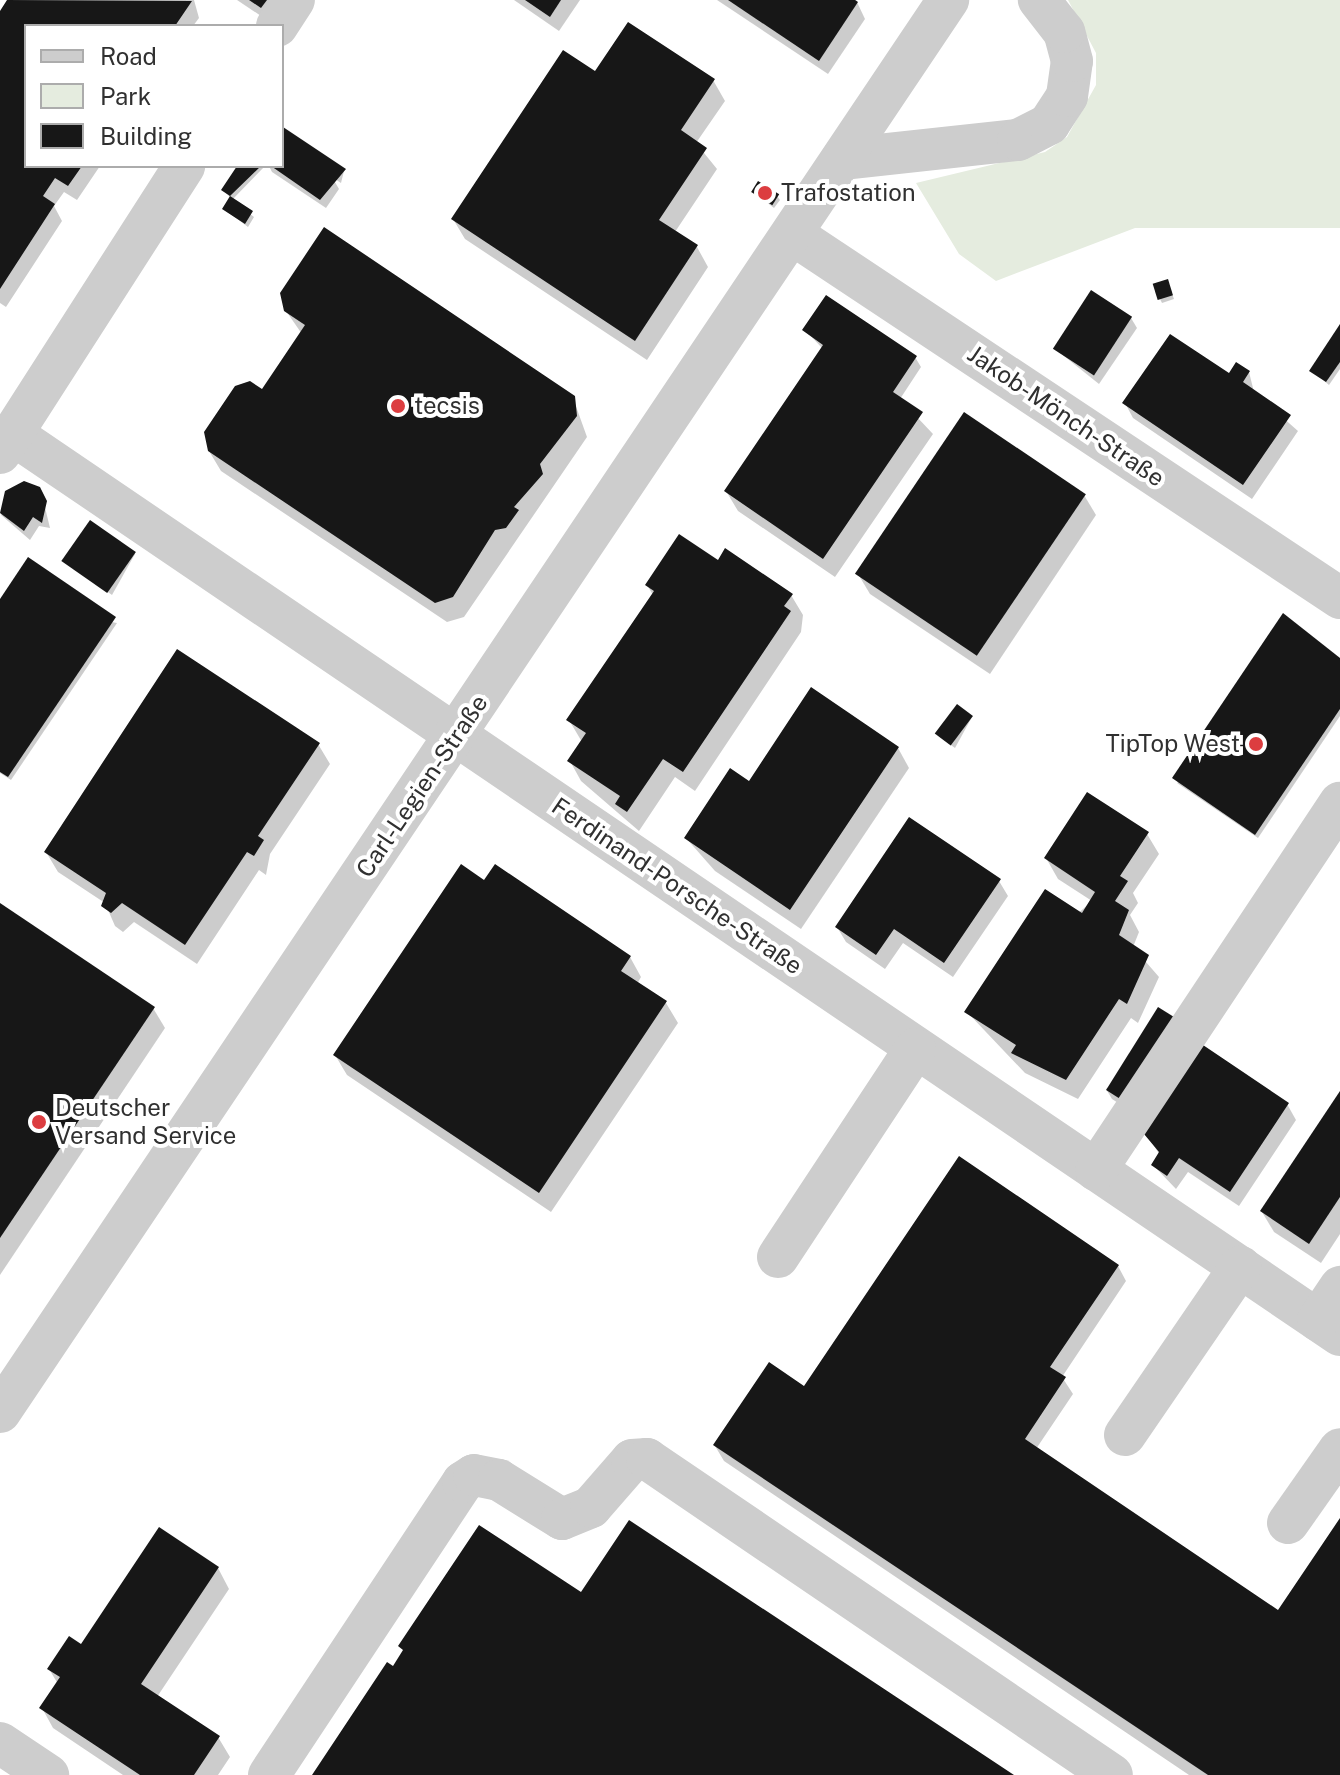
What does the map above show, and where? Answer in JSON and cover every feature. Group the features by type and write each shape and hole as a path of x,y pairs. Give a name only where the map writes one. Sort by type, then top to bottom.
{"street":[{"path":"278,24 294,0"},
{"name":"Carl-Legien-Straße","path":"0,1412 948,0"},
{"path":"842,159 1018,140 1049,124 1067,96 1072,61 1064,32 1039,0"},
{"path":"8,444 38,385 183,168"},
{"name":"Jakob-Mönch-Straße","path":"792,234 1340,598"},
{"name":"Ferdinand-Porsche-Straße","path":"8,444 456,735 1240,1267 1333,1314"},
{"path":"1096,1170 1340,803"},
{"path":"778,1257 915,1049"},
{"path":"1125,1435 1240,1267"},
{"path":"1288,1523 1340,1449"},
{"path":"269,1775 463,1482 474,1475 499,1480 562,1519 579,1517 618,1470 647,1459 1112,1775"},
{"path":"0,1743 48,1775"}],"green space":[{"path":"1068,0 1340,0 1340,228 1135,228 996,281 959,254 916,183 1045,152 1067,137 1096,85 1096,53"}],"building":[{"path":"7,0 192,1 176,24 24,24 24,168 81,168 68,186 55,178 43,196 55,204 0,289 0,11"},
{"path":"249,0 267,0 261,8"},
{"path":"525,0 561,0 550,17"},
{"path":"728,0 855,0 858,2 819,61"},
{"path":"628,22 715,79 681,130 707,148 659,220 698,245 635,341 451,219 563,50 595,71"},
{"path":"284,128 346,169 320,200 274,168 284,168"},
{"path":"236,168 259,168 230,196 221,190"},
{"name":"Trafostation","path":"758,181 779,194 772,205 751,192"},
{"path":"230,196 253,211 245,224 222,209"},
{"name":"tecsis","path":"324,227 575,396 577,416 540,464 543,474 514,507 519,510 506,528 495,530 453,597 435,603 208,451 204,432 235,386 250,381 262,389 305,325 284,311 280,293"},
{"path":"1168,279 1173,295 1158,300 1153,284"},
{"path":"1091,290 1132,317 1094,375 1053,349"},
{"path":"826,295 917,356 893,392 923,412 823,559 724,491 823,345 802,330"},
{"path":"1340,324 1340,362 1326,382 1309,371"},
{"path":"1170,334 1229,373 1236,362 1250,371 1243,382 1291,415 1243,485 1122,403"},
{"path":"964,412 1086,494 977,656 855,574"},
{"path":"24,481 40,487 47,501 42,523 33,517 24,531 0,513 5,491"},
{"path":"90,520 136,552 107,593 61,561"},
{"path":"679,534 718,560 725,548 793,594 784,606 791,611 683,772 663,759 627,812 615,804 620,796 567,761 586,733 566,720 654,591 645,585"},
{"path":"28,557 116,617 8,777 0,772 0,599"},
{"name":"TipTop West","path":"1283,613 1340,658 1340,709 1255,835 1172,778"},
{"path":"177,649 320,743 258,836 264,840 254,856 247,852 185,945 122,903 111,913 101,906 106,893 44,852"},
{"path":"811,687 899,747 790,910 684,838 730,768 749,781"},
{"path":"957,704 973,716 951,746 935,734"},
{"path":"1087,792 1149,832 1120,876 1128,881 1115,901 1129,910 1119,935 1149,955 1127,1004 1119,999 1066,1080 1011,1053 1016,1045 964,1012 1045,889 1082,913 1095,892 1044,858"},
{"path":"909,817 1001,879 944,963 894,929 876,955 835,927"},
{"path":"461,864 484,880 495,864 631,956 621,971 667,1001 539,1193 333,1055"},
{"name":"Deutscher Versand Service","path":"0,903 155,1007 0,1238"},
{"path":"1158,1007 1180,1021 1128,1104 1106,1090"},
{"path":"1203,1045 1289,1103 1230,1192 1179,1158 1167,1176 1151,1165 1159,1152 1144,1134"},
{"path":"1340,1091 1340,1197 1309,1244 1260,1211"},
{"path":"959,1156 1119,1265 1050,1367 1066,1377 1025,1439 1278,1610 1340,1518 1340,1775 1208,1775 713,1445 769,1362 804,1386"},
{"path":"629,1520 1014,1775 312,1775 387,1662 393,1666 403,1650 398,1646 479,1525 581,1592"},
{"path":"159,1527 219,1567 141,1684 220,1736 194,1775 140,1775 39,1708 60,1677 47,1669 69,1636 81,1644"}],"place":[{"name":"Trafostation","path":"765,193"},
{"name":"tecsis","path":"398,406"},
{"name":"TipTop West","path":"1256,744"},
{"name":"Deutscher Versand Service","path":"39,1122"}]}
